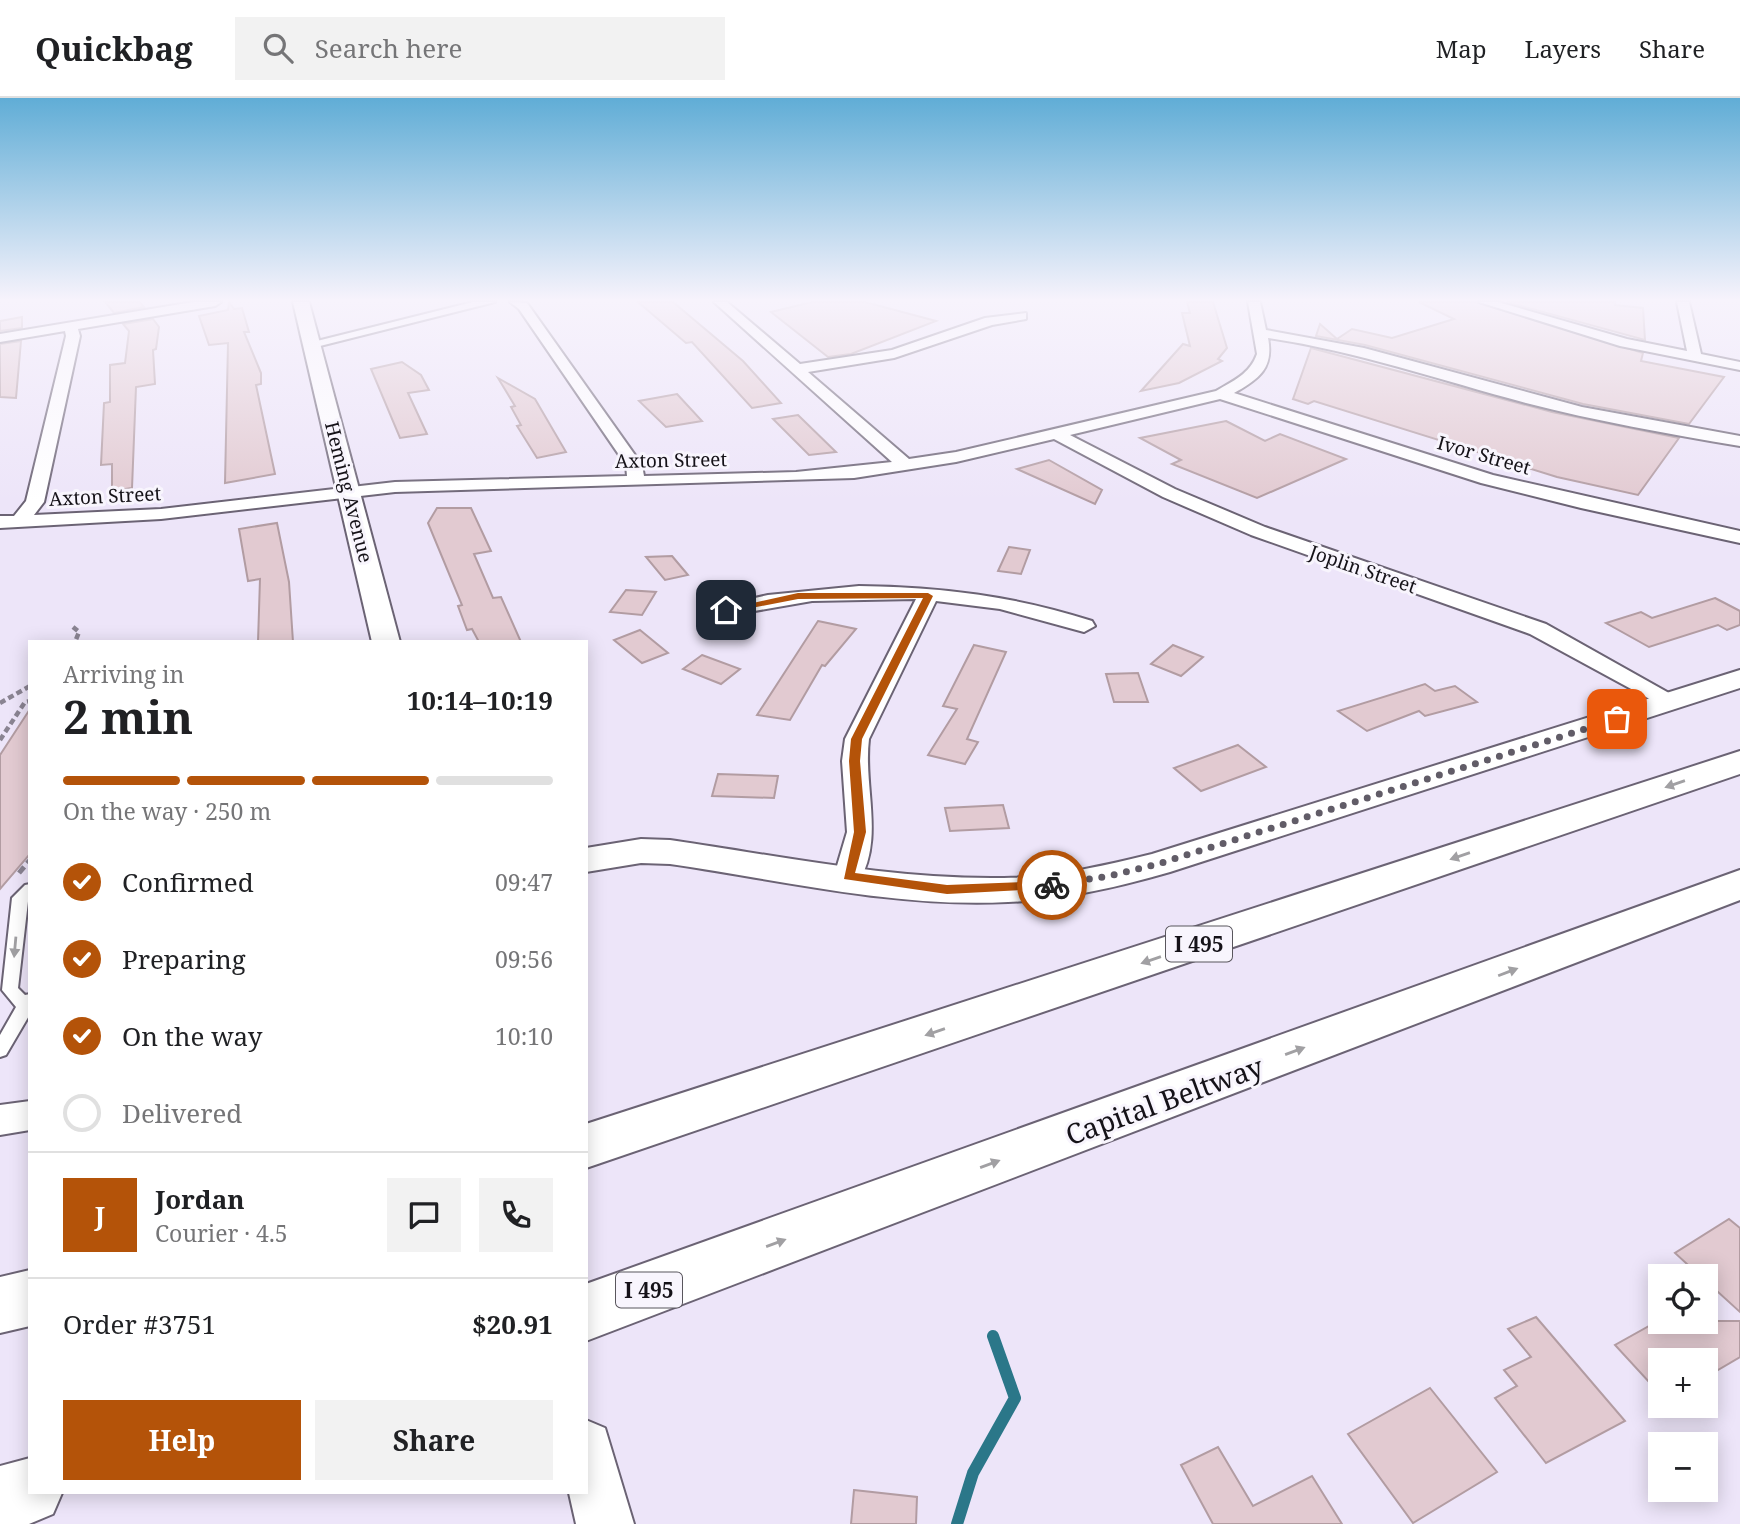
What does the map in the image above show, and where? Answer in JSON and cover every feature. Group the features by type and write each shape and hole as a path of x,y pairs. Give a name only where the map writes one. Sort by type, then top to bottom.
{"highway":[{"name":"I 495","path":"588,1145 1740,762"},
{"name":"Capital Beltway","path":"588,1312 1740,884"},
{"path":"0,1305 28,1298"},
{"path":"0,1499 28,1492"}],"street":[{"path":"19,522 35,502 66,369"},
{"name":"Heming Avenue","path":"318,369 385,640"},
{"path":"567,369 635,465 636,482"},
{"path":"797,369 906,465"},
{"name":"Axton Street","path":"0,522 161,514 348,491 413,486 796,477 906,465 1057,434 1221,394 1243,382 1258,369"},
{"path":"1431,369 1579,411 1740,441"},
{"name":"Ivor Street","path":"1221,394 1487,479 1604,508 1740,537"},
{"name":"Joplin Street","path":"1057,434 1169,492 1258,531 1538,629 1607,665 1668,702"},
{"path":"726,610 798,596 928,596 1013,604 1049,612 1084,626"},
{"path":"848,876 860,832 854,761 857,739 928,596"},
{"path":"588,860 641,851 670,852 947,889 1041,887 1109,876 1171,860 1740,680"},
{"path":"0,1120 28,1115"},
{"path":"588,1455 605,1524"}],"lane":[{"path":"0,1050 27,1002 10,990 20,898 28,891"}],"path":[{"path":"73,627 79,632 75,640"},
{"path":"0,703 28,687"},
{"path":"0,740 28,701"}],"building":[{"path":"0,369 19,369 16,398 0,397"},
{"path":"110,369 154,369 155,384 136,387 132,488 112,491 112,464 101,465 104,403 110,402"},
{"path":"227,369 259,369 261,384 256,385 275,474 225,483"},
{"path":"371,369 412,369 421,375 429,390 408,393 427,434 400,438"},
{"path":"716,369 750,369 781,403 752,408"},
{"path":"1161,369 1207,369 1179,383 1141,391"},
{"path":"1304,369 1388,369 1552,412 1679,438 1638,495 1557,477 1314,401 1308,404 1293,399"},
{"path":"1452,369 1680,369 1724,377 1689,424 1583,404"},
{"path":"498,378 535,399 566,452 537,458 517,426 521,425 511,407 515,406"},
{"path":"677,394 702,421 666,427 639,401"},
{"path":"798,415 836,452 809,455 773,419"},
{"path":"1226,421 1265,441 1280,434 1346,459 1257,498 1172,464 1181,460 1140,438"},
{"path":"1049,460 1102,490 1095,504 1017,469"},
{"path":"437,508 471,508 491,551 474,554 493,598 501,597 520,640 478,640 472,629 467,630 458,606 462,605 428,523"},
{"path":"277,523 289,582 293,640 258,640 260,579 248,581 239,529"},
{"path":"1009,547 1030,550 1021,574 998,571"},
{"path":"672,556 688,575 665,580 646,557"},
{"path":"626,590 656,592 642,615 610,612"},
{"path":"1715,598 1740,611 1740,625 1727,630 1718,625 1649,647 1606,623 1641,612 1652,618"},
{"path":"818,621 856,629 825,666 822,665 790,720 757,715"},
{"path":"640,630 668,653 642,663 614,640"},
{"path":"974,645 1006,652 967,739 978,742 965,764 928,755 957,709 943,706"},
{"path":"1173,645 1203,657 1181,676 1151,664"},
{"path":"702,655 740,669 721,684 683,669"},
{"path":"1138,673 1148,702 1114,702 1106,674"},
{"path":"1425,684 1435,691 1455,686 1477,702 1425,716 1419,711 1367,731 1338,711"},
{"path":"28,712 28,856 0,889 0,755"},
{"path":"1238,745 1266,767 1201,791 1174,768"},
{"path":"718,774 778,776 774,798 712,796"},
{"path":"1003,805 1009,828 950,831 945,808"},
{"path":"1729,1219 1740,1228 1740,1312 1718,1292 1718,1264 1687,1264 1675,1253"},
{"path":"1536,1317 1625,1421 1546,1463 1495,1398 1517,1386 1504,1370 1531,1357 1508,1329"},
{"path":"1718,1321 1740,1321 1740,1357 1718,1370 1718,1348 1648,1348 1648,1381 1615,1345 1648,1327 1648,1334 1718,1334"},
{"path":"1430,1388 1497,1472 1413,1523 1348,1434"},
{"path":"1218,1447 1253,1506 1312,1476 1342,1524 1213,1524 1181,1465"},
{"path":"854,1490 917,1497 916,1524 851,1524"}],"waterway":[{"path":"957,1524 973,1473 1015,1398 993,1336"}],"way so far":[{"path":"1052,885 1109,876 1158,864 1617,719"}],"route":[{"path":"726,610 760,601 798,596 928,596 863,722 857,739 854,761 860,832 848,876 947,889 1006,890 1052,885"}]}
